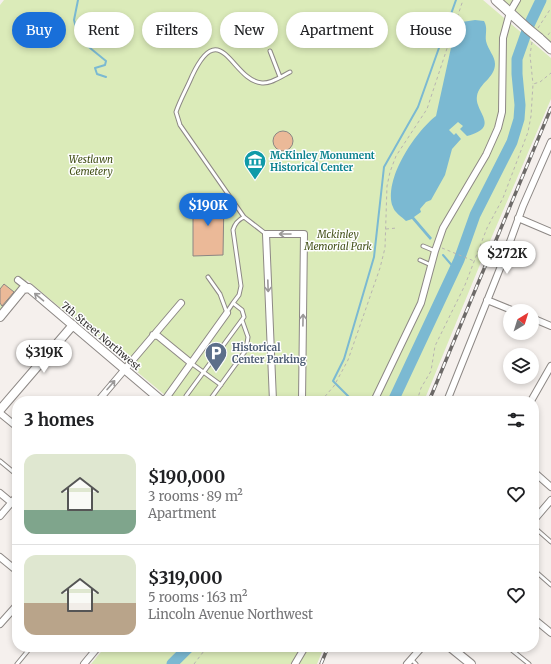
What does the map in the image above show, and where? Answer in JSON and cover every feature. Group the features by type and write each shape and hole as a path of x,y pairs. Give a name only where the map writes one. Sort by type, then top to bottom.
{"main road":[{"path":"496,0 551,48"}],"street":[{"path":"376,396 421,303 435,248 450,216 486,155 501,119 503,38 513,15 517,0"},
{"path":"448,396 488,300 518,218 551,142"},
{"path":"518,218 551,232"},
{"path":"273,396 266,234 304,234 302,396"},
{"path":"0,317 27,287 18,280"},
{"name":"7th Street Northwest","path":"27,287 157,396"},
{"path":"488,300 503,306"},
{"path":"102,396 181,303"},
{"path":"167,396 227,313"},
{"path":"539,321 551,326"},
{"path":"13,396 73,325"},
{"path":"154,334 191,363"},
{"path":"534,396 551,366"},
{"path":"12,397 0,411 12,422"},
{"path":"539,476 551,487"},
{"path":"0,493 12,502 0,516"},
{"path":"539,514 551,500"},
{"path":"0,557 12,567"},
{"path":"0,624 12,610"},
{"path":"539,623 551,633"},
{"path":"84,664 94,652"},
{"path":"295,664 302,652"},
{"path":"412,662 419,652"},
{"path":"456,652 471,664"}],"lane":[{"path":"266,234 244,217 180,125 176,112 200,60 207,52 215,50 223,53 249,78 258,83 266,83 290,72"},
{"path":"270,52 280,77"},
{"path":"227,313 239,295 241,286 233,230 237,221 244,217"},
{"path":"423,246 435,248"},
{"path":"420,260 431,265"},
{"path":"208,277 220,294 227,313"},
{"path":"186,396 244,317 242,310 233,303"},
{"path":"213,396 246,350 248,337 242,320"},
{"path":"191,363 221,385"},
{"path":"0,461 12,471"},
{"path":"539,531 551,542"},
{"path":"539,574 551,585"},
{"path":"17,664 27,652"},
{"path":"514,652 529,664"}],"path":[{"path":"325,396 336,383 348,360 380,268 384,248 387,186 390,172 396,156 427,109 463,0"},
{"path":"420,396 431,371 435,346 449,319 487,228 503,198 528,132 531,116 532,84 540,82 551,72"},
{"path":"385,229 397,228"},
{"path":"435,248 455,253 474,261"},
{"path":"194,664 203,652"}],"green space":[{"name":"Mckinley Memorial Park","path":"4,0 483,0 551,58 551,99 481,262 426,396 166,396 27,280 0,311 0,5"},
{"path":"503,0 551,0 551,42"},
{"path":"101,652 322,652 317,664 91,664"}],"water":[{"path":"466,21 484,21 486,41 494,58 495,64 490,77 478,91 477,96 477,102 485,124 483,128 467,136 460,129 463,126 458,122 449,130 454,135 456,133 461,139 452,149 445,175 431,200 426,202 420,209 421,212 414,217 432,238 430,240 412,219 406,221 395,211 391,196 397,171 403,157 419,133 436,116 451,48 466,48"}],"building":[{"path":"279,131 287,131 293,137 293,145 287,151 279,151 273,145 273,137"},
{"path":"224,198 223,255 193,256 193,199"},
{"path":"4,284 14,292 2,306 0,303 0,289"}],"waterway":[{"path":"78,0 74,20 79,39 106,61 105,65 95,68 97,74 106,77"},
{"path":"348,396 333,381 344,359 374,257 384,167 418,107 456,0"},
{"path":"395,396 459,260 475,215 512,142 519,119 520,105 517,59 529,25 541,0"},
{"path":"443,255 455,269"},
{"path":"172,664 184,652"}],"railway":[{"path":"431,396 551,108"},
{"path":"321,664 326,652"}],"place":[{"name":"McKinley Monument Historical Center","path":"255,180"},
{"name":"Historical Center Parking","path":"216,372"}],"park label":[{"name":"Westlawn Cemetery","path":"91,164"}]}
